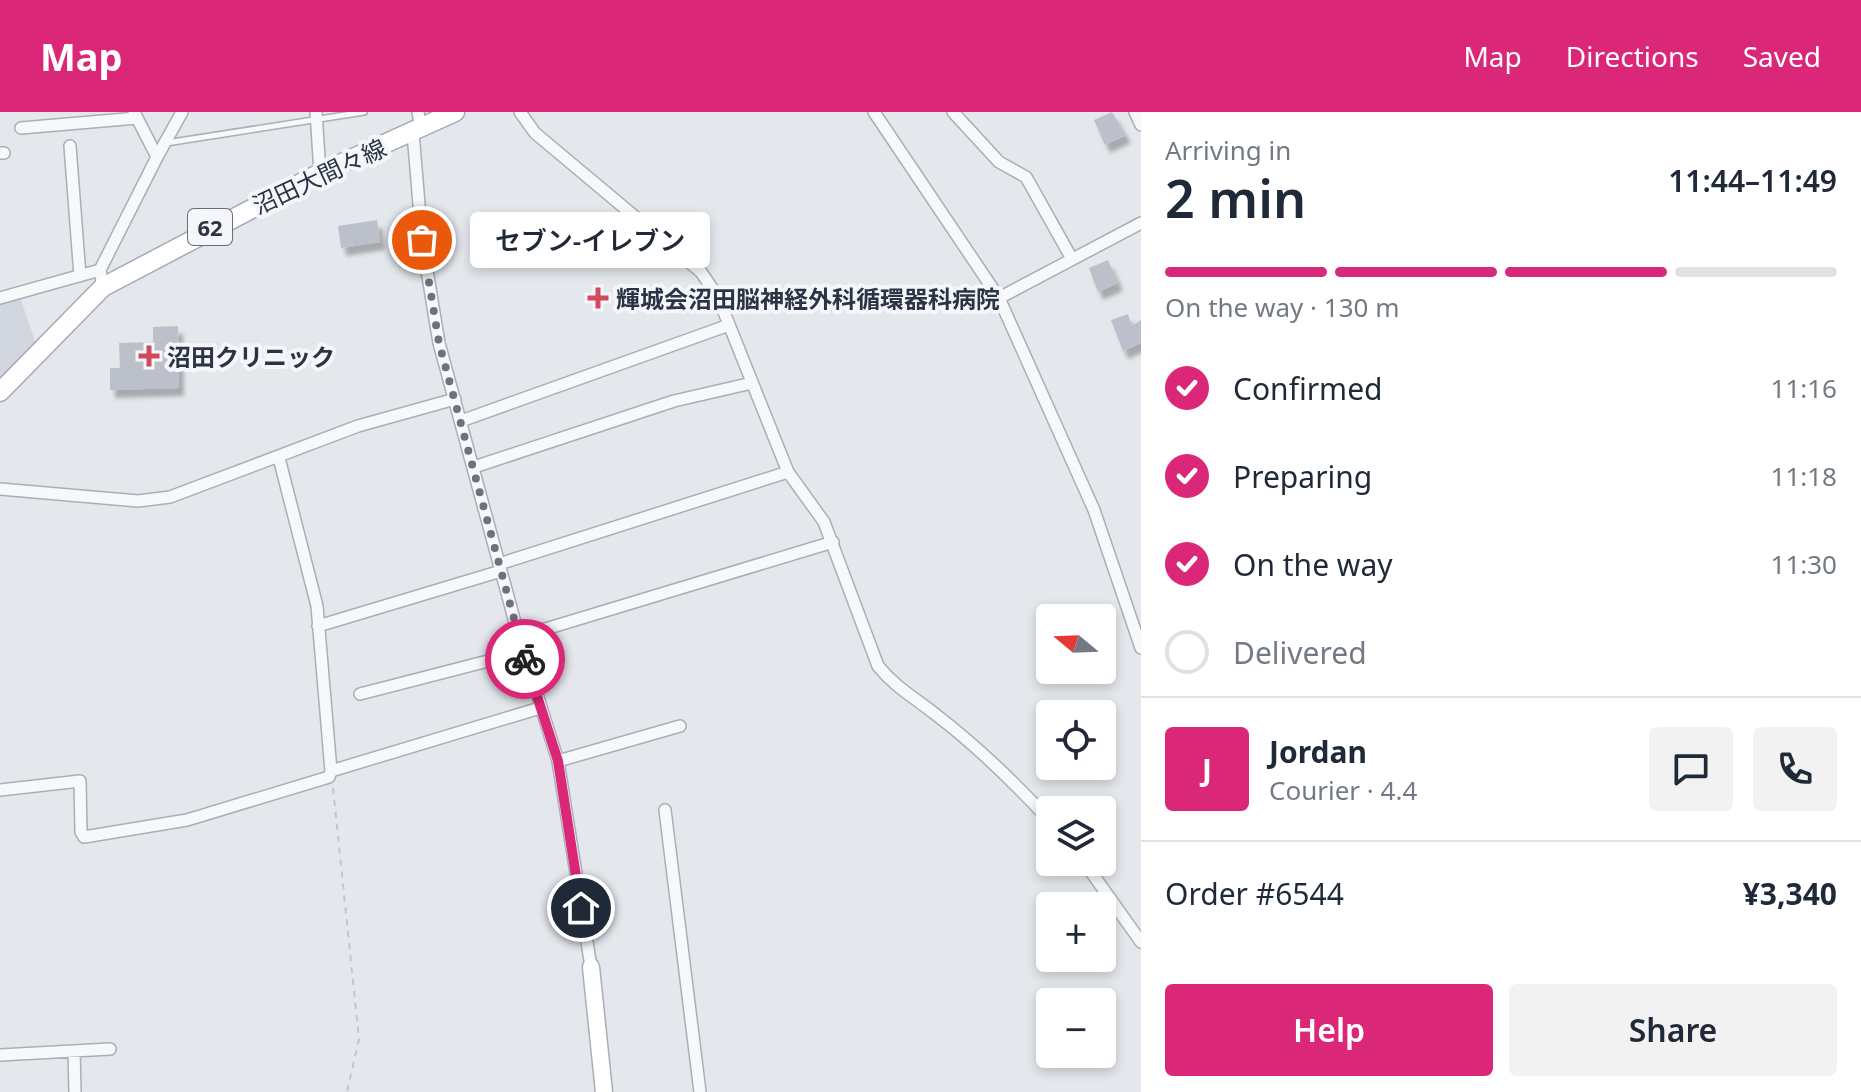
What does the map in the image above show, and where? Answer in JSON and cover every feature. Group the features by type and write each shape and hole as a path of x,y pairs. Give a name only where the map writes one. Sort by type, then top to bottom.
{"main road":[{"name":"沼田大間々線","path":"0,392 102,278 418,125 455,112"}],"street":[{"path":"0,292 0,298 80,276 102,278 157,157 182,112"},
{"path":"520,112 535,133 701,272 718,297 788,472 824,522 833,542 878,666 892,684 936,714 1009,777 1036,806"},
{"path":"874,112 999,298 1094,510 1141,648"},
{"path":"953,112 999,162 1026,177 1072,259"},
{"path":"1135,112 1141,125"},
{"path":"21,128 136,115 157,157"},
{"path":"317,116 320,173"},
{"path":"418,125 422,240 439,343 523,652 558,761 591,967 604,1092"},
{"path":"70,146 80,276"},
{"path":"999,298 1141,223"},
{"path":"461,421 729,325"},
{"path":"474,467 674,401 752,383"},
{"path":"0,489 138,501 170,497 358,426 455,399"},
{"path":"0,790 80,781 81,832 84,837 187,820 329,777 331,771 317,606 279,458"},
{"path":"318,626 788,472"},
{"path":"519,637 833,542"},
{"path":"360,694 523,652"},
{"path":"331,771 540,708"},
{"path":"558,761 680,726"},
{"path":"665,810 700,1092"},
{"path":"1094,876 1141,942"},
{"path":"0,1055 110,1049"},
{"path":"74,1051 75,1092"}],"lane":[{"path":"165,143 317,116 364,112"}],"path":[{"path":"331,771 359,1039 347,1092"}],"shaded area":[{"path":"20,297 36,344 0,381 0,303"}],"building":[{"path":"1112,112 1126,135 1105,145 1094,120"},
{"path":"377,220 380,242 341,248 338,226"},
{"path":"1108,260 1118,283 1098,292 1089,268"},
{"path":"1128,314 1132,326 1141,320 1141,343 1123,351 1111,320"},
{"name":"沼田クリニック","path":"178,326 179,388 110,390 110,368 120,368 119,343 153,342 153,327"}],"way so far":[{"path":"422,240 439,343 525,659"}],"place":[{"name":"セブン-イレブン","path":"422,240"},
{"name":"輝城会沼田脳神経外科循環器科病院","path":"598,298"},
{"name":"沼田クリニック","path":"149,356"}],"route":[{"path":"525,659 558,761 581,908"}]}
